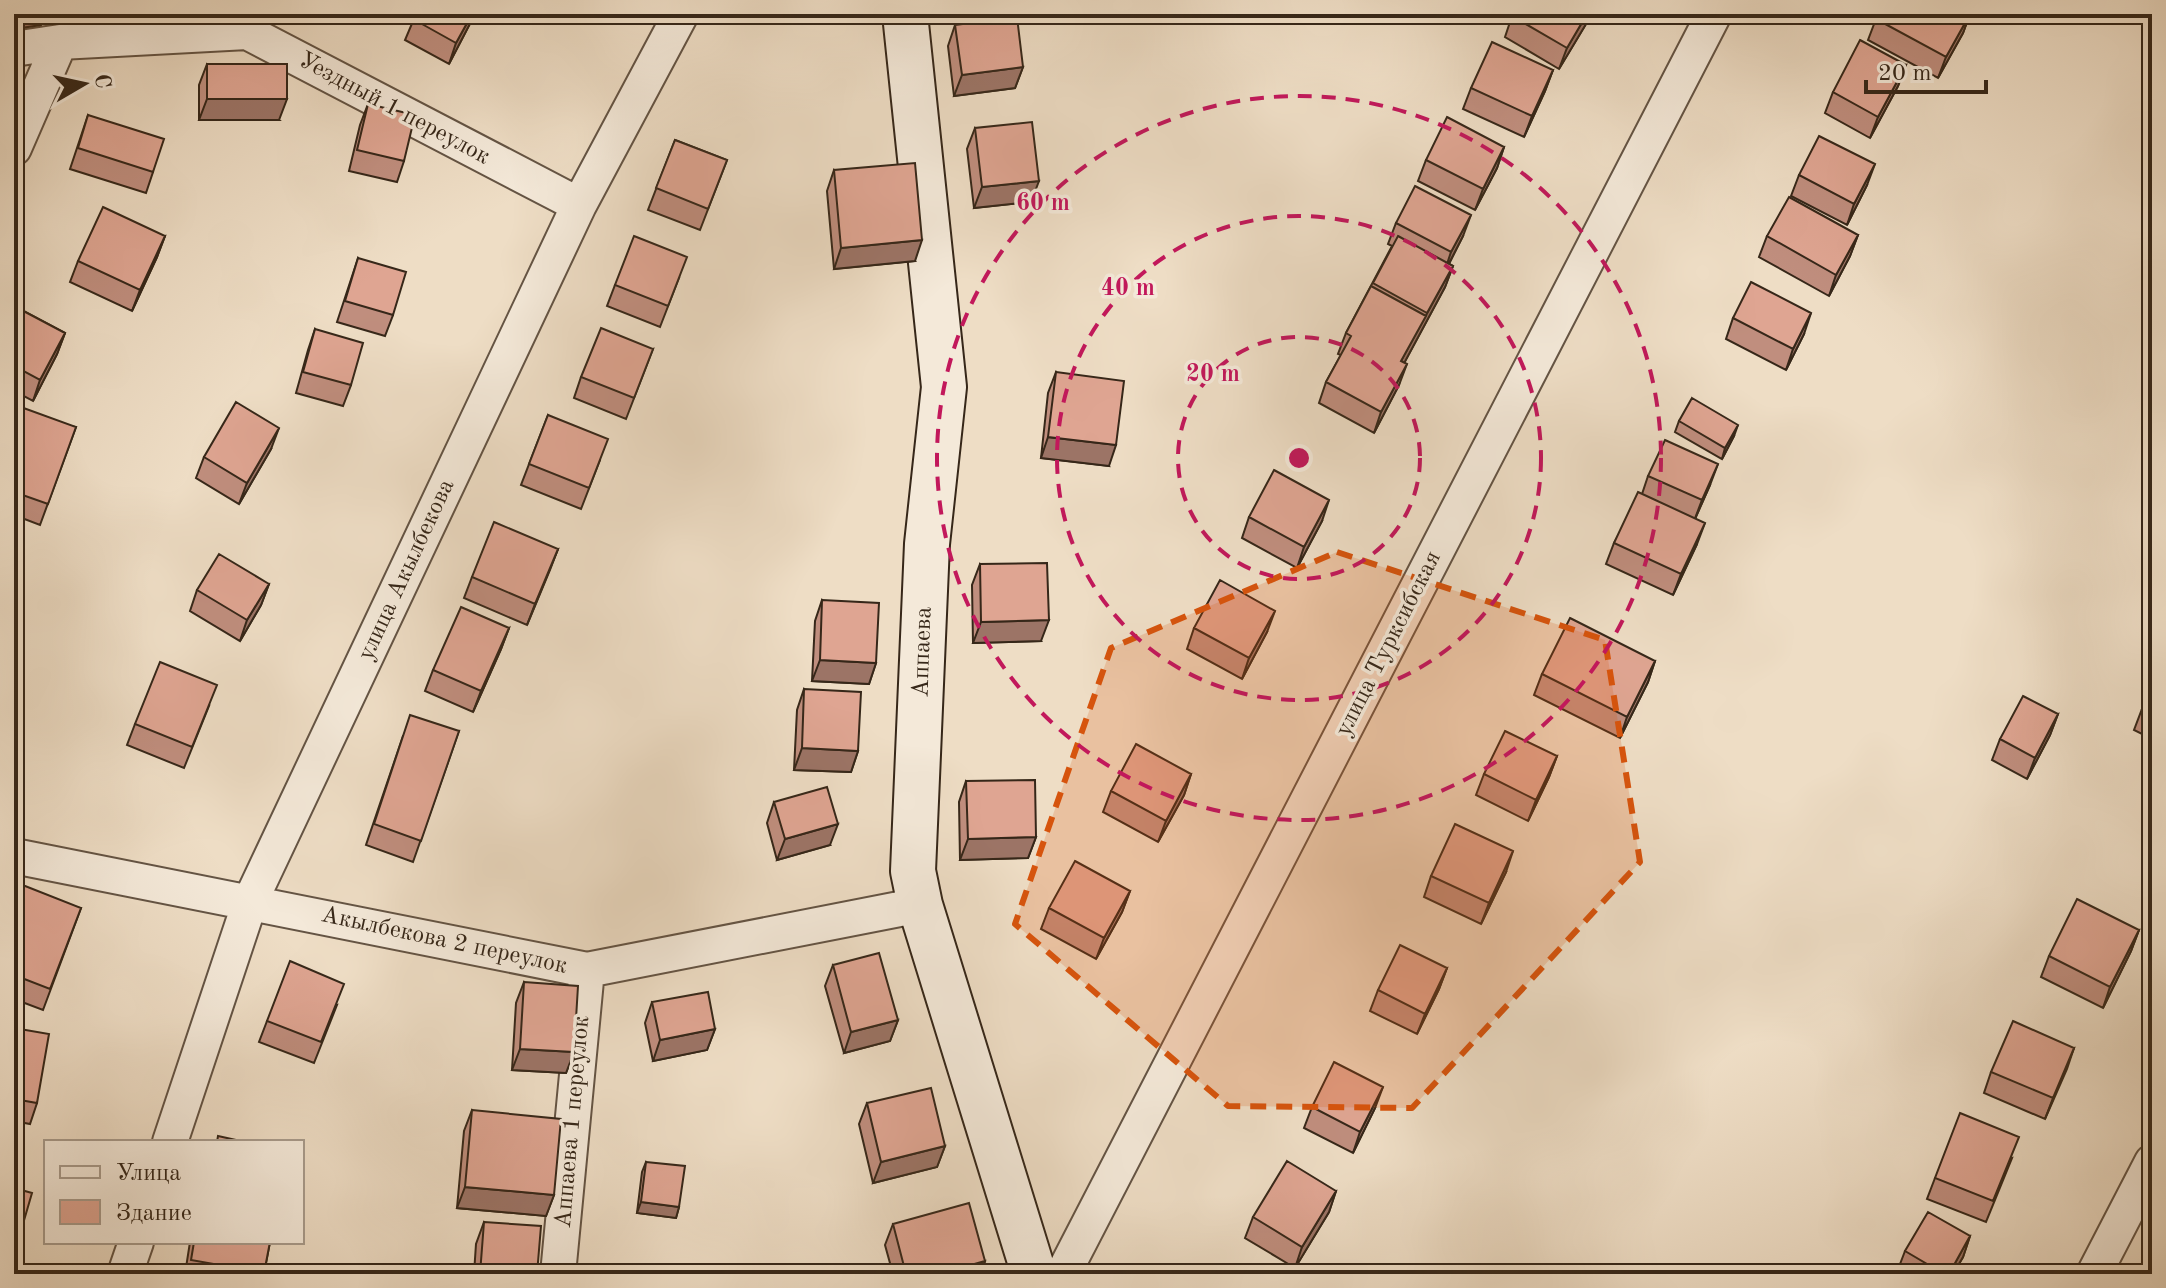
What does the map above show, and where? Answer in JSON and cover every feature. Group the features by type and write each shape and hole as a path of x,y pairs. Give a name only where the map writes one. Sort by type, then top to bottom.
{"street":[{"name":"улица Акылбекова","path":"171,1140 250,902 579,205 681,14"},
{"name":"Аппаева","path":"905,14 944,387 927,559 913,871 920,905 1034,1274"},
{"name":"улица Турксибская","path":"1063,1274 1714,14"},
{"name":"Уездный 1 переулок","path":"14,49 60,42 247,32 579,205"},
{"path":"14,148 60,42"},
{"name":"Акылбекова 2 переулок","path":"14,856 587,970 920,905"},
{"name":"Аппаева 1 переулок","path":"558,1274 587,970"},
{"path":"2094,1274 2152,1162"},
{"path":"125,1274 135,1244"}],"highlighted area":[{"path":"1337,552 1605,640 1640,862 1412,1108 1228,1106 1015,924 1111,648"}],"building":[{"path":"416,14 472,14 456,43 413,19"},
{"path":"1587,14 1567,48 1512,16"},
{"path":"1879,14 1970,14 1946,57 1876,19"},
{"path":"1017,17 1023,67 962,75 955,25"},
{"path":"1860,40 1906,65 1878,117 1833,92"},
{"path":"1492,42 1553,70 1532,116 1471,88"},
{"path":"207,64 287,64 287,99 207,99"},
{"path":"368,104 415,115 404,161 357,150"},
{"path":"88,115 164,139 153,172 78,148"},
{"path":"1447,117 1504,147 1483,189 1426,160"},
{"path":"1032,122 1039,181 982,187 975,128"},
{"path":"1819,136 1875,164 1854,204 1799,175"},
{"path":"675,140 727,160 708,209 656,188"},
{"path":"915,163 922,240 841,248 834,170"},
{"path":"1415,186 1471,215 1451,252 1396,223"},
{"path":"1789,197 1858,235 1836,275 1767,236"},
{"path":"103,207 165,236 140,290 78,261"},
{"path":"634,236 687,257 668,306 615,285"},
{"path":"1398,236 1453,266 1427,313 1373,283"},
{"path":"358,258 406,272 393,315 345,301"},
{"path":"1751,282 1811,313 1793,349 1733,318"},
{"path":"1371,286 1426,316 1401,361 1407,364 1381,412 1326,382 1351,336 1346,333"},
{"path":"14,306 65,333 40,380 14,366"},
{"path":"601,328 653,349 634,398 581,377"},
{"path":"315,329 363,343 351,385 303,372"},
{"path":"1056,372 1124,381 1116,445 1048,437"},
{"path":"1692,398 1738,425 1725,448 1679,421"},
{"path":"236,402 279,428 247,483 204,457"},
{"path":"18,406 76,427 48,504 14,492 14,416"},
{"path":"548,415 608,439 589,488 529,464"},
{"path":"1665,440 1718,464 1702,500 1648,476"},
{"path":"1274,470 1329,500 1304,547 1249,517"},
{"path":"1638,492 1705,523 1681,574 1614,543"},
{"path":"494,522 558,549 535,604 472,577"},
{"path":"219,554 269,584 247,620 197,590"},
{"path":"1047,563 1049,620 981,622 980,564"},
{"path":"1220,580 1275,611 1249,658 1194,628"},
{"path":"822,600 879,603 876,663 820,660"},
{"path":"461,607 509,628 481,691 433,670"},
{"path":"1570,618 1655,661 1627,717 1542,674"},
{"path":"160,662 217,685 192,747 135,724"},
{"path":"2152,687 2152,714 2142,709"},
{"path":"804,689 861,692 858,751 802,748"},
{"path":"2023,696 2058,714 2035,758 2000,739"},
{"path":"410,715 459,731 421,841 374,824"},
{"path":"1505,731 1557,756 1536,800 1484,774"},
{"path":"1136,744 1191,774 1166,821 1111,791"},
{"path":"1035,780 1036,837 968,839 966,781"},
{"path":"827,787 838,824 785,839 774,802"},
{"path":"1455,824 1513,851 1489,903 1431,876"},
{"path":"1075,861 1130,891 1104,938 1049,908"},
{"path":"20,884 81,908 50,989 14,975 14,898"},
{"path":"2077,899 2139,930 2110,987 2049,956"},
{"path":"1400,945 1447,968 1425,1014 1378,990"},
{"path":"879,953 898,1020 851,1032 833,965"},
{"path":"290,961 344,984 321,1042 267,1021"},
{"path":"524,982 578,986 574,1052 520,1049"},
{"path":"708,992 715,1029 660,1040 652,1002"},
{"path":"2013,1021 2074,1048 2053,1098 1991,1072"},
{"path":"14,1028 49,1034 37,1103 14,1099"},
{"path":"1334,1062 1383,1087 1360,1132 1312,1107"},
{"path":"931,1088 945,1146 881,1162 867,1103"},
{"path":"472,1110 561,1119 554,1195 465,1187"},
{"path":"1960,1113 2019,1137 1993,1201 1935,1178"},
{"path":"1287,1161 1336,1191 1302,1247 1253,1217"},
{"path":"646,1162 685,1166 679,1207 641,1202"},
{"path":"14,1188 32,1193 18,1241 14,1240"},
{"path":"969,1203 985,1261 939,1274 906,1274 893,1224"},
{"path":"1928,1212 1970,1236 1949,1274 1905,1251"},
{"path":"484,1222 541,1226 537,1274 480,1274"},
{"path":"194,1244 270,1244 264,1273 191,1260"}]}
